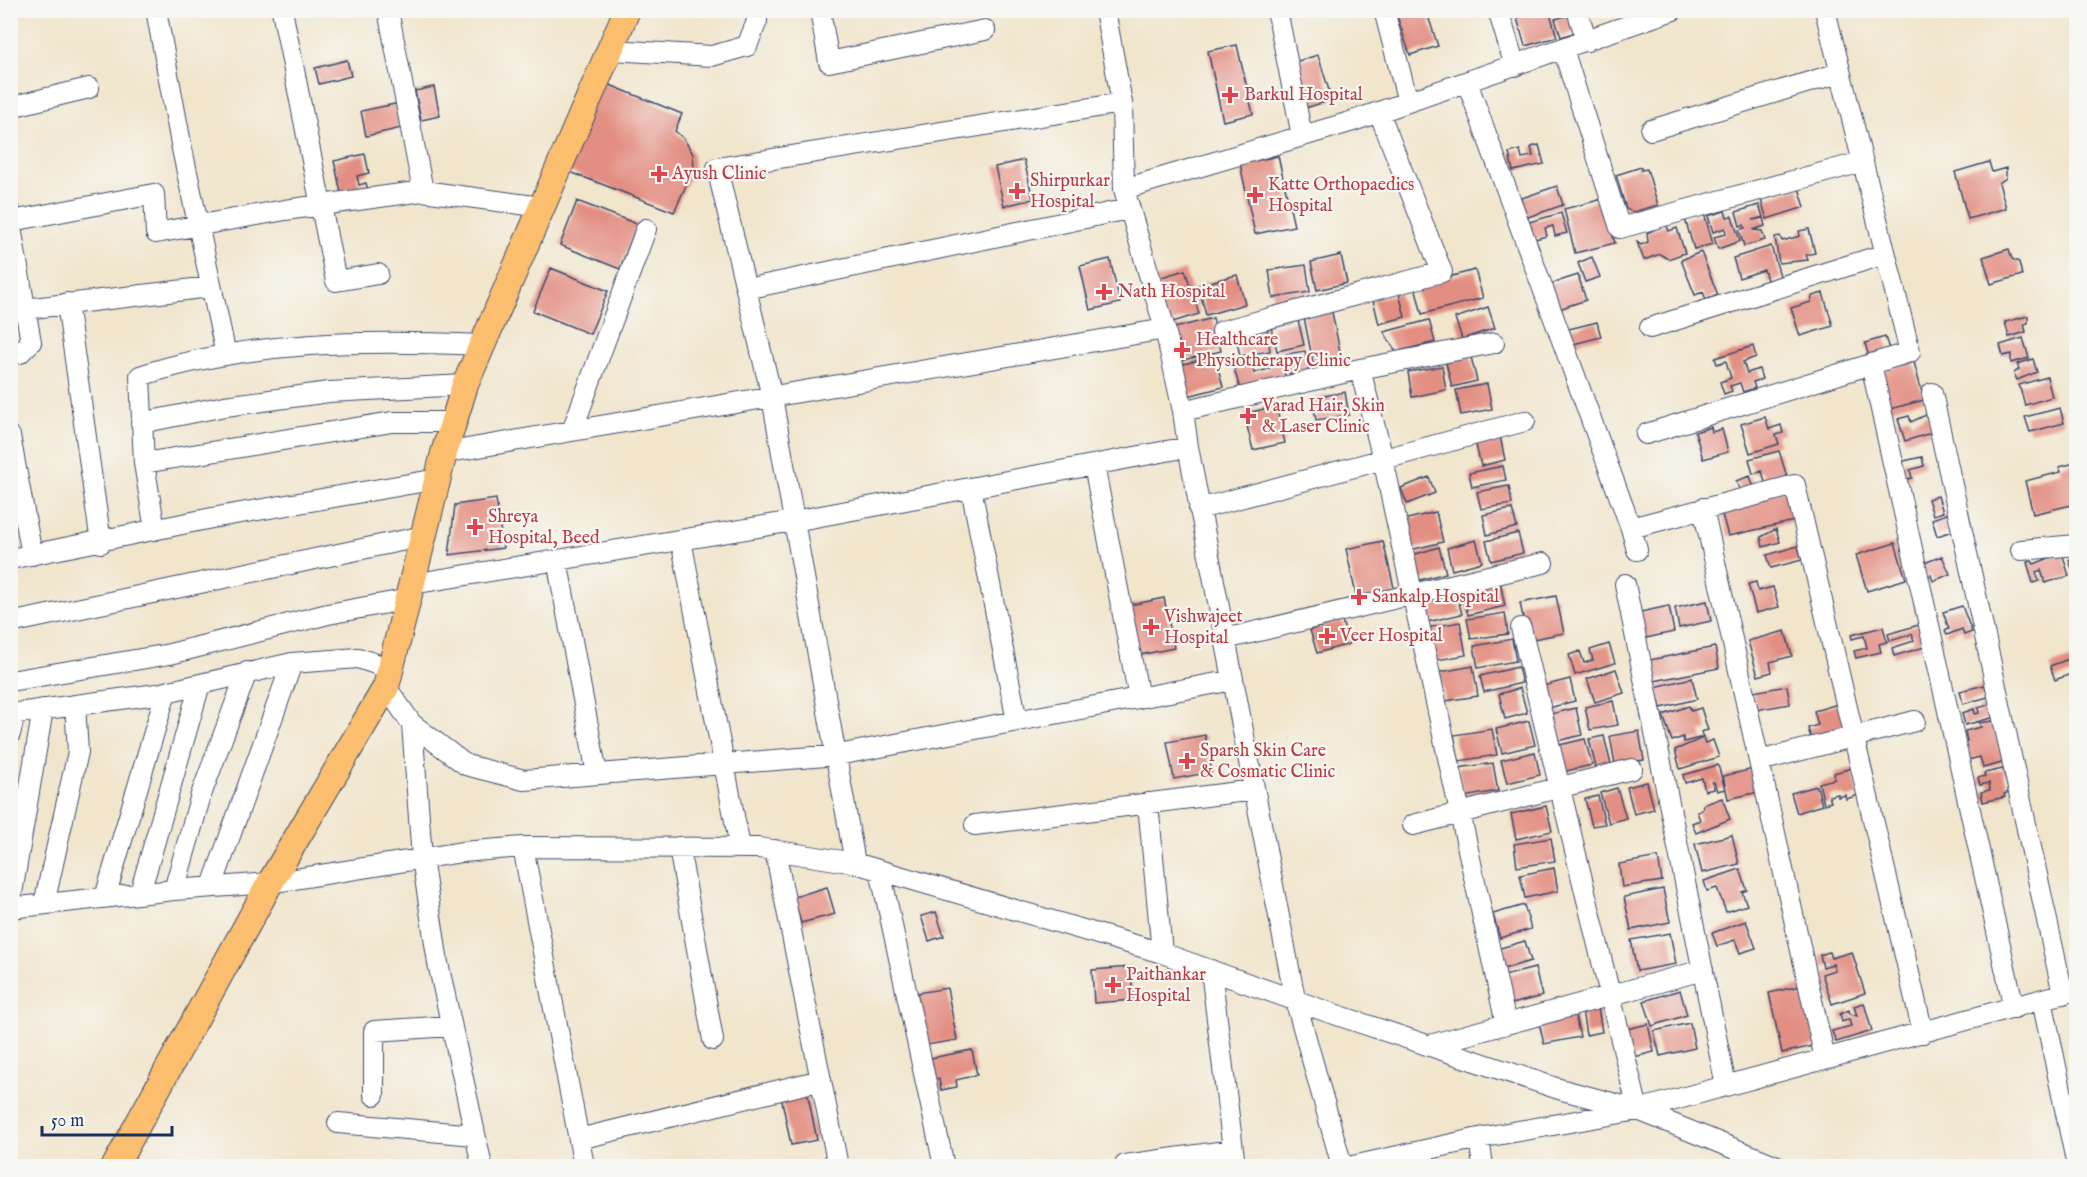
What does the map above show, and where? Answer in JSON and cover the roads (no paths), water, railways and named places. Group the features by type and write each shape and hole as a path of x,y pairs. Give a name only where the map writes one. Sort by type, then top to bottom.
{"main road":[{"path":"115,1167 270,883 389,678 444,453 465,386 612,50 627,10"}],"street":[{"path":"156,10 210,287 226,354"},
{"path":"282,10 336,281 378,274"},
{"path":"388,10 423,191"},
{"path":"612,50 712,56 747,46 757,21 758,10"},
{"path":"820,10 829,62 985,30"},
{"path":"1105,10 1122,103 1125,189 1128,209 1165,329 1183,411 1199,509 1295,999 1342,1167"},
{"path":"1277,10 1302,136"},
{"path":"1384,10 1408,102"},
{"path":"1498,10 1515,66"},
{"path":"1577,10 1587,41"},
{"path":"1125,189 1379,112 1673,10"},
{"path":"1646,434 1910,352 1825,10"},
{"path":"1563,49 1620,228 1862,162"},
{"path":"1651,130 1839,73"},
{"path":"1467,82 1631,528 1637,550"},
{"path":"10,107 89,88"},
{"path":"855,863 838,755 772,397 717,168 1122,103"},
{"path":"1222,331 1442,272 1379,112"},
{"path":"10,355 20,353 31,342 25,309 16,283 11,218 154,194 156,233 321,205 423,191 542,207"},
{"path":"746,289 1128,209"},
{"path":"572,431 646,229"},
{"path":"1650,328 1885,254"},
{"path":"25,309 210,287"},
{"path":"67,303 101,543"},
{"path":"444,453 1165,329"},
{"path":"155,531 144,463 140,376 170,366 226,354 381,340 482,345"},
{"path":"1183,411 1360,369 1494,343"},
{"path":"1871,364 2014,1008"},
{"path":"1360,369 1383,459 1506,1024"},
{"path":"141,423 225,406 329,392 465,386"},
{"path":"1353,1167 1479,1138 1638,1110 2069,992 1932,393"},
{"path":"1199,509 1525,421"},
{"path":"144,463 392,422 455,422"},
{"path":"10,436 32,555"},
{"path":"10,681 170,654 410,591 557,560 794,521 1188,447"},
{"path":"1094,465 1139,698"},
{"path":"10,559 101,543 212,518 438,479"},
{"path":"1631,528 1795,484 1923,1033"},
{"path":"971,488 1017,721"},
{"path":"1703,508 1825,1059"},
{"path":"10,623 424,536"},
{"path":"681,540 740,848"},
{"path":"2021,550 2076,545"},
{"path":"557,560 597,774"},
{"path":"1225,639 1543,563"},
{"path":"1625,584 1726,1086"},
{"path":"1521,628 1638,1110"},
{"path":"10,735 13,713 166,692 292,663 358,658 389,678 412,724 422,858 438,963 482,1167"},
{"path":"212,886 292,663"},
{"path":"174,890 201,795 247,672"},
{"path":"412,724 466,765 524,780 838,755 1233,680"},
{"path":"140,893 200,684"},
{"path":"105,897 166,692"},
{"path":"44,904 78,752 75,705"},
{"path":"43,709 10,907 212,886 270,883 422,858 523,847 678,847 775,850 855,863 1162,953 1559,1089 1638,1110 1777,1167"},
{"path":"1759,761 1915,721"},
{"path":"1413,825 1632,769"},
{"path":"975,825 1254,790"},
{"path":"1148,803 1162,953"},
{"path":"523,847 584,1167"},
{"path":"678,847 713,1040"},
{"path":"775,850 838,1167"},
{"path":"880,870 944,1167"},
{"path":"1125,1165 1234,1158 1210,970"},
{"path":"1430,1045 1703,970"},
{"path":"2042,1000 2076,1161"},
{"path":"374,1095 374,1031 451,1026"},
{"path":"579,1138 821,1080"},
{"path":"338,1123 475,1135"},
{"path":"1479,1138 1483,1167"}],"place":[{"name":"Barkul Hospital","path":"1230,95"},
{"name":"Ayush Clinic","path":"659,174"},
{"name":"Shirpurkar Hospital","path":"1017,191"},
{"name":"Katte Orthopaedics Hospital","path":"1255,195"},
{"name":"Nath Hospital","path":"1104,292"},
{"name":"Healthcare Physiotherapy Clinic","path":"1182,350"},
{"name":"Varad Hair, Skin & Laser Clinic","path":"1248,416"},
{"name":"Shreya Hospital, Beed","path":"475,527"},
{"name":"Sankalp Hospital","path":"1359,597"},
{"name":"Vishwajeet Hospital","path":"1151,627"},
{"name":"Veer Hospital","path":"1327,636"},
{"name":"Sparsh Skin Care & Cosmatic Clinic","path":"1187,761"},
{"name":"Paithankar Hospital","path":"1113,985"}]}
